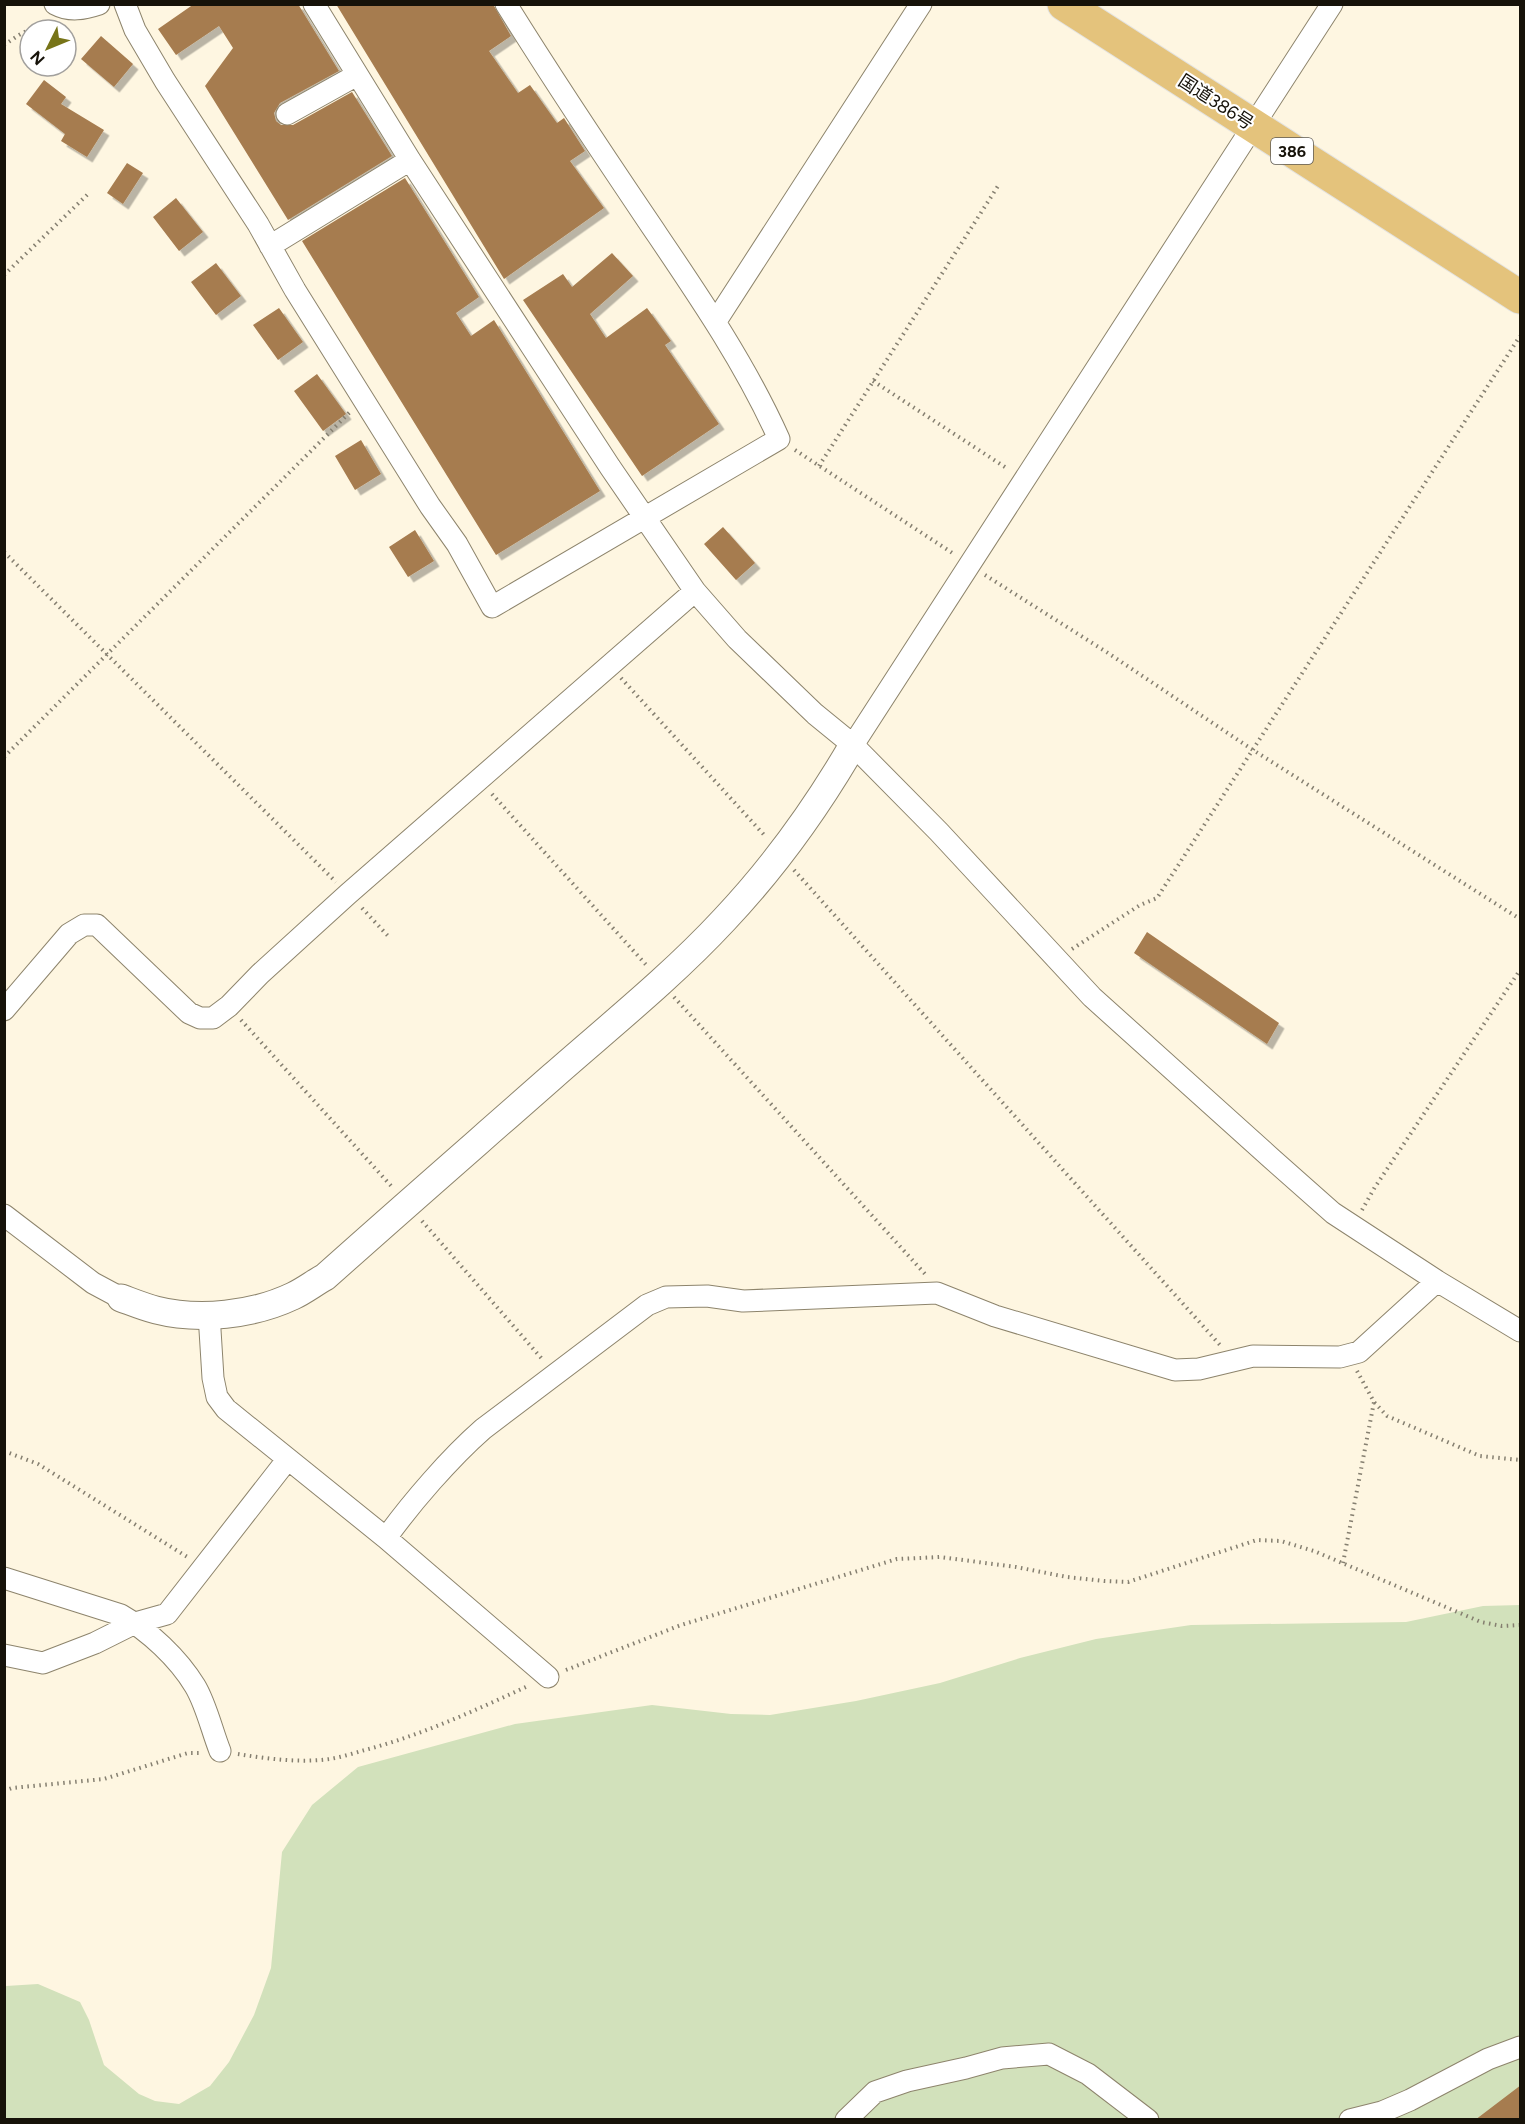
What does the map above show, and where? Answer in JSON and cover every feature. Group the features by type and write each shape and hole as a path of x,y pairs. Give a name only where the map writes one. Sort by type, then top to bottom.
{"highway":[{"name":"国道386号","path":"1064,4 1521,297"}],"street":[{"path":"58,6 79,10 99,4"},
{"path":"125,4 135,30 165,81 430,506 457,544 492,607 779,439 743,367 716,321 561,92 506,4"},
{"path":"314,4 410,160 610,467 695,591 736,639 815,714 853,745 939,832 1092,997 1333,1213 1437,1281 1521,1331"},
{"path":"716,321 921,4"},
{"path":"4,1215 93,1283 121,1298 157,1310 189,1314 225,1314 263,1307 293,1296 325,1276 661,982 724,921 780,853 838,770 1332,4"},
{"path":"287,114 357,75"},
{"path":"270,246 410,160"},
{"path":"4,1010 69,934 84,925 97,925 189,1013 200,1018 213,1018 229,1006 260,974 348,894 695,591"},
{"path":"386,1538 467,1443 555,1373 647,1305 666,1298 707,1296 743,1301 937,1293 995,1316 1175,1370 1199,1369 1254,1356 1340,1357 1359,1352 1437,1281"},
{"path":"209,1314 213,1378 217,1397 226,1409 386,1538 548,1677"},
{"path":"4,1655 43,1663 135,1623 167,1614 288,1460"},
{"path":"4,1578 122,1615 135,1623 173,1658 195,1686 220,1751"},
{"path":"1350,2120 1382,2112 1488,2059 1521,2047"},
{"path":"846,2120 875,2092 907,2081 1002,2058 1049,2054 1088,2074 1148,2120"}],"path":[{"path":"4,45 53,18 58,6"},
{"path":"819,466 998,186"},
{"path":"4,275 88,194"},
{"path":"1057,961 1140,905 1157,898 1521,336"},
{"path":"873,381 1024,479"},
{"path":"4,757 364,399"},
{"path":"779,439 1108,653 1252,750 1521,919"},
{"path":"4,552 388,936"},
{"path":"610,665 1234,1361"},
{"path":"479,780 929,1279 937,1293"},
{"path":"1353,1227 1375,1186 1521,970"},
{"path":"1349,1355 1374,1402 1387,1416 1480,1456 1521,1460"},
{"path":"1343,1563 1374,1402"},
{"path":"4,1451 38,1464 205,1567"},
{"path":"4,1791 12,1788 104,1779 188,1754 220,1751 300,1761 330,1759 393,1743 488,1705 548,1677 681,1625 897,1559 940,1557 1016,1567 1067,1577 1128,1582 1257,1540 1281,1541 1343,1563 1481,1622 1502,1626 1521,1625"}],"green space":[{"path":"1520,1605 1520,2119 5,2120 6,1986 38,1984 80,2002 89,2020 104,2065 139,2094 155,2101 179,2104 210,2086 229,2062 254,2015 271,1968 282,1852 312,1805 358,1767 515,1724 652,1705 731,1714 770,1715 856,1701 940,1683 1020,1658 1096,1639 1191,1625 1406,1622 1483,1606"}],"building":[{"path":"194,4 298,4 339,71 280,103 274,113 276,121 281,125 293,125 352,92 392,156 288,220 205,86 233,48 219,26 176,55 158,29"},
{"path":"336,4 493,4 511,36 489,51 518,93 530,85 557,123 564,118 585,151 570,161 604,208 504,279"},
{"path":"101,36 133,64 114,87 81,59"},
{"path":"44,80 66,97 61,104 104,130 87,157 61,141 65,134 26,104"},
{"path":"127,163 143,173 123,204 107,193"},
{"path":"405,178 479,297 456,313 471,336 494,320 600,491 496,555 302,241"},
{"path":"176,198 203,232 179,251 153,217"},
{"path":"612,253 633,276 590,314 606,338 647,308 671,341 665,345 719,424 642,476 523,300 563,274 572,287"},
{"path":"216,263 241,296 216,315 191,282"},
{"path":"279,308 303,342 278,360 253,325"},
{"path":"317,374 346,414 323,431 294,391"},
{"path":"361,440 381,474 355,490 335,456"},
{"path":"723,527 755,563 736,580 704,544"},
{"path":"415,530 434,561 408,577 389,547"},
{"path":"1147,932 1279,1023 1267,1044 1134,953"},
{"path":"1521,2085 1521,2120 1475,2120"}]}
